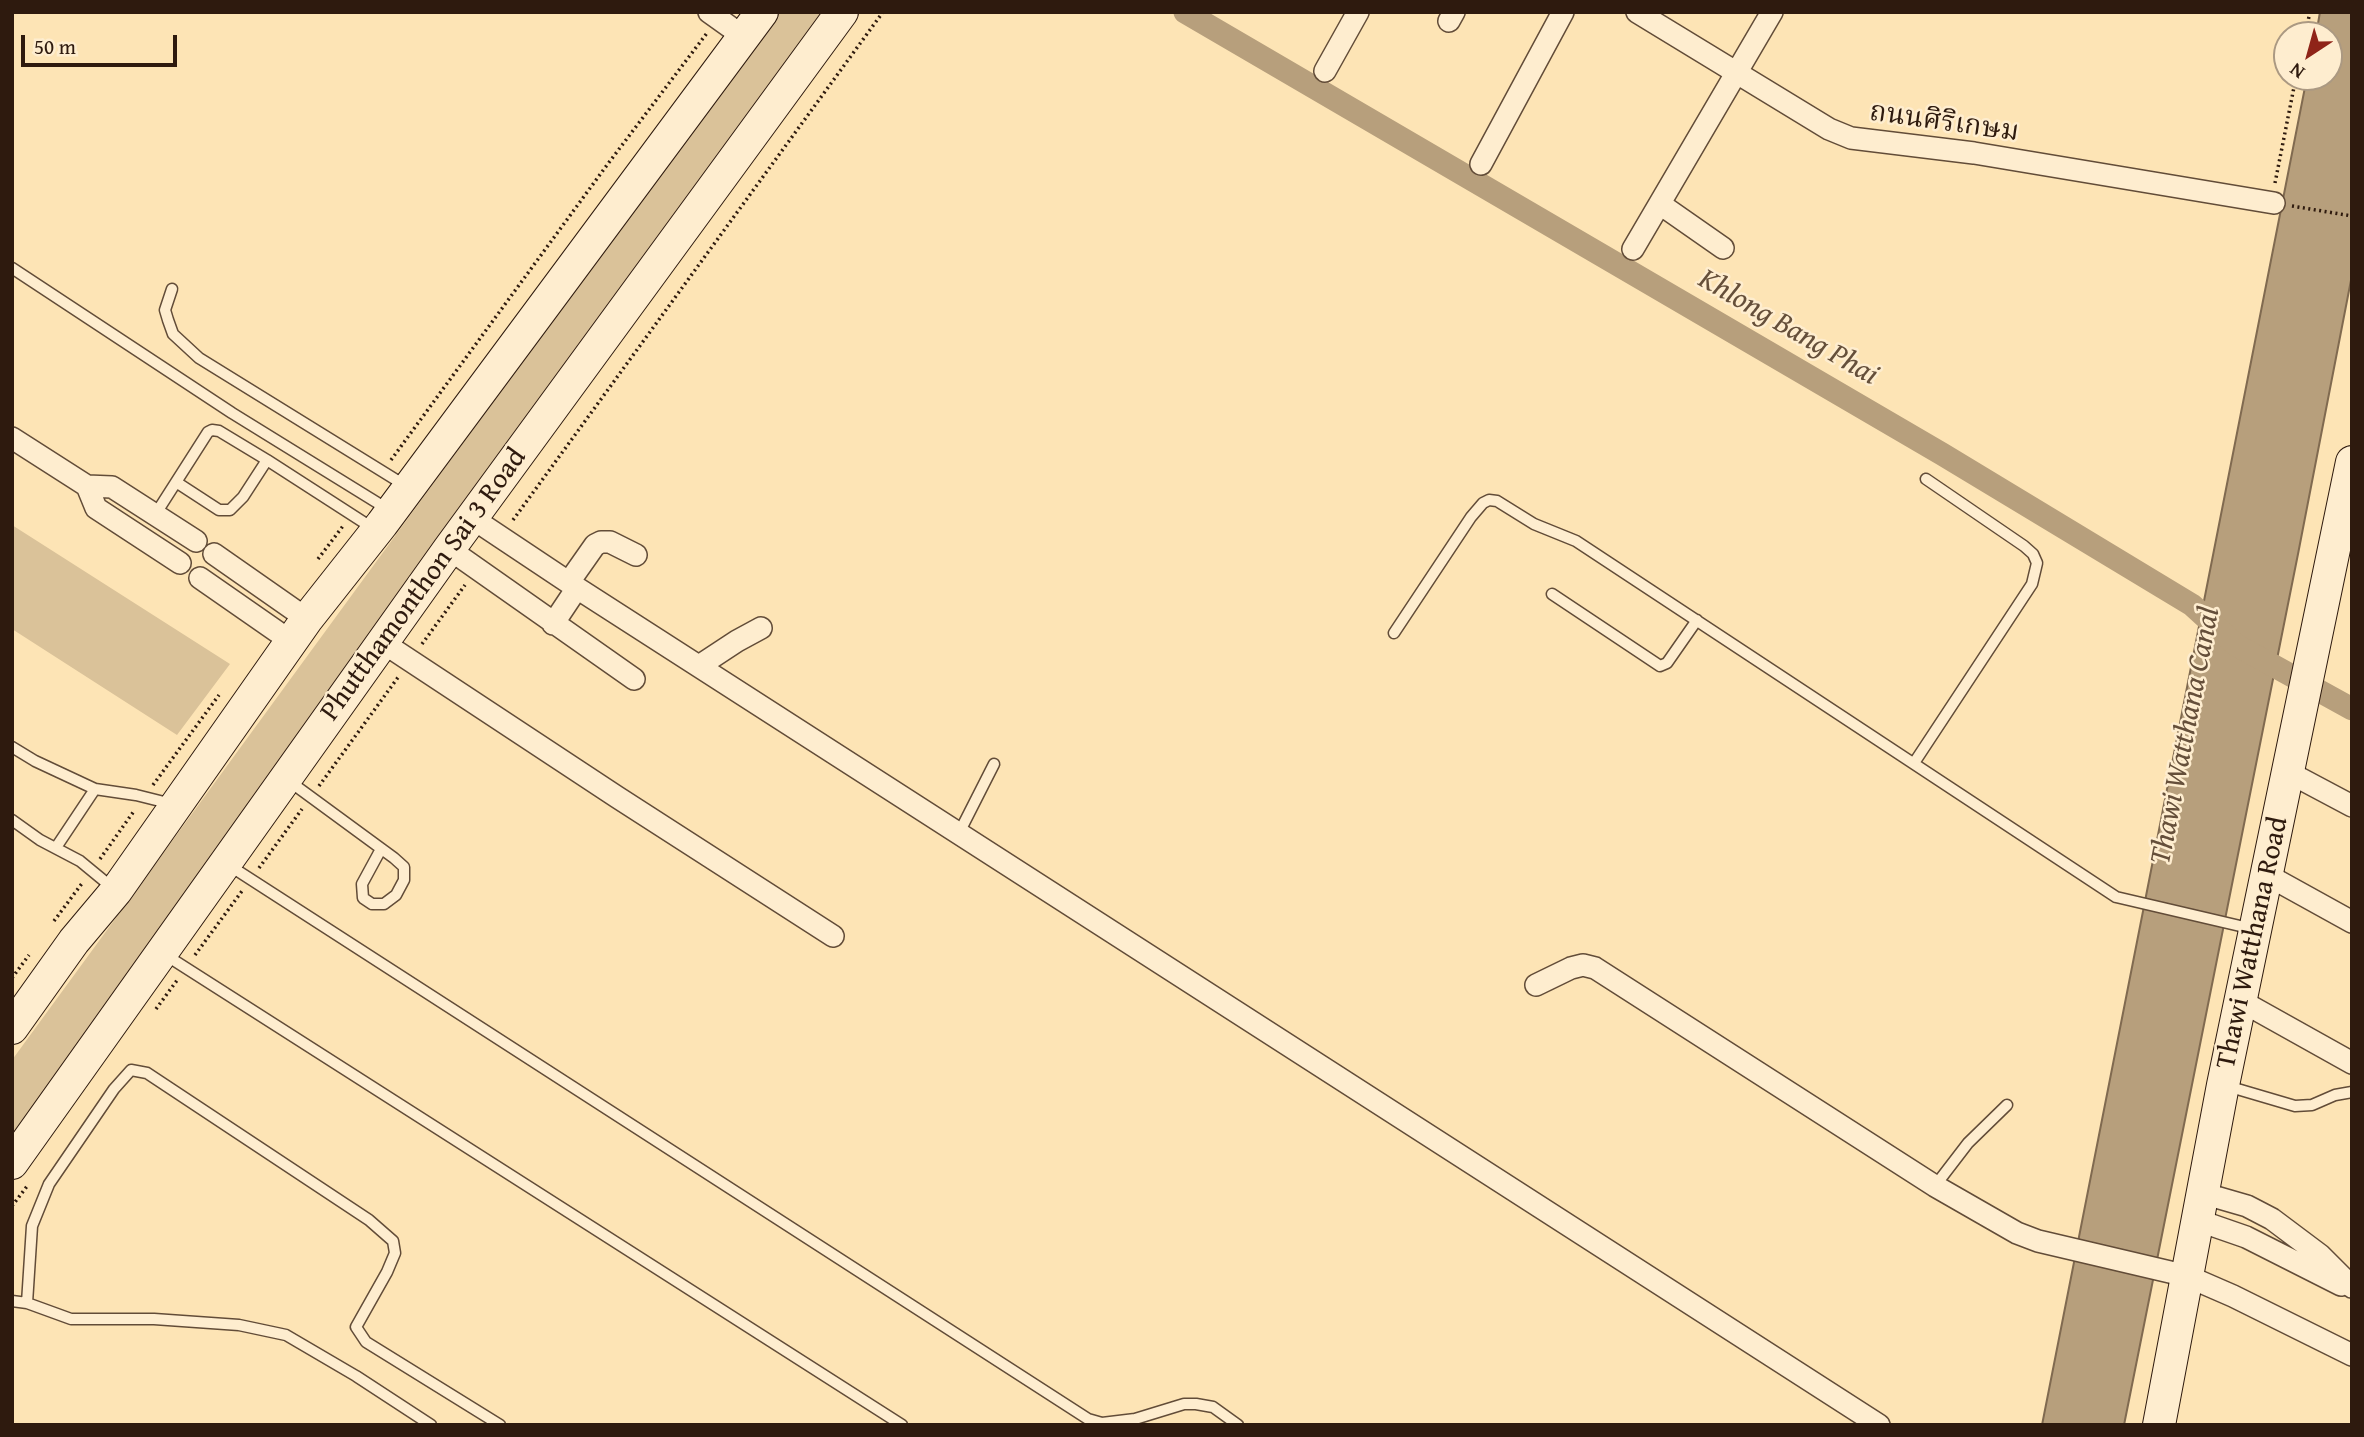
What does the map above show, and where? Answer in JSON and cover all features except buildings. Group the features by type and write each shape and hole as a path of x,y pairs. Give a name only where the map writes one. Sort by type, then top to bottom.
{"main road":[{"name":"Phutthamonthon Sai 3 Road","path":"20,1174 173,960 224,863 842,12"},
{"path":"12,1028 74,941 116,891 300,630 753,25"},
{"name":"Thawi Watthana Road","path":"2159,1425 2223,1085 2311,661 2342,564 2351,473"}],"street":[{"path":"709,12 753,25"},
{"path":"1325,71 1358,12"},
{"path":"1481,164 1563,12"},
{"name":"ถนนศิริเกษม","path":"1637,12 1665,19 1737,72 1829,129 1851,138 1974,153 2273,202"},
{"path":"1633,249 1772,12"},
{"path":"1660,204 1723,248"},
{"path":"12,439 87,486 112,488 196,541"},
{"path":"87,486 96,508 180,563"},
{"path":"472,518 1879,1425"},
{"path":"553,624 595,545 610,542 636,555"},
{"path":"449,550 634,679"},
{"path":"214,554 300,630"},
{"path":"200,578 300,630"},
{"path":"699,666 761,628"},
{"path":"382,642 833,936"},
{"path":"2288,772 2352,806"},
{"path":"2267,875 2352,922"},
{"path":"1536,985 1571,968 1583,965 1595,968 1936,1186 2017,1233 2038,1241 2187,1276 2352,1355"},
{"path":"2241,1001 2352,1063"},
{"path":"2200,1207 2247,1206 2272,1219 2320,1255 2352,1289"},
{"path":"2200,1207 2246,1237 2352,1289"}],"lane":[{"path":"12,268 232,412 392,510"},
{"path":"172,289 165,310 170,327 180,341 199,359 392,510"},
{"path":"155,515 208,432 212,430 219,431 267,460 392,510"},
{"path":"176,482 212,506 224,511 230,510 243,497 267,460"},
{"path":"1914,763 2032,584 2037,564 2033,554 2024,545 1926,479"},
{"path":"1394,633 1471,517 1483,503 1489,500 1497,502 1534,524 1576,541 2116,897 2256,929"},
{"path":"1552,594 1660,666 1667,663 1697,620"},
{"path":"12,747 35,761 95,789 177,805"},
{"path":"959,833 994,764"},
{"path":"285,778 382,849 404,867 405,875 400,889 389,902 372,904 363,898 362,884 382,849"},
{"path":"57,846 95,789"},
{"path":"12,820 40,840 57,846 80,861 116,891"},
{"path":"224,863 1088,1419 1102,1423 1135,1419 1196,1404 1213,1407 1238,1425"},
{"path":"173,960 902,1425"},
{"path":"27,1303 32,1226 49,1184 114,1089 131,1070 147,1073 369,1220 393,1241 394,1253 387,1272 356,1327 366,1342 500,1425"},
{"path":"2223,1085 2295,1106 2312,1105 2335,1095 2352,1092"},
{"path":"1936,1186 1968,1143 2007,1105"},
{"path":"12,1301 27,1303 71,1319 154,1319 239,1325 286,1335 431,1425"}],"path":[{"path":"500,537 883,12"},
{"path":"2293,91 2273,202 2352,216"},
{"path":"155,1011 173,960 250,880 477,569"},
{"path":"12,1206 20,1174"}],"shaded area":[{"path":"778,12 827,12 12,1137 12,1060"},
{"path":"12,525 230,664 177,735 12,629"}],"water":[{"name":"Thawi Watthana Canal","path":"2320,12 2352,12 2352,275 2298,554 2124,1425 2042,1425 2304,91 2343,91 2343,21 2318,21"}],"waterway":[{"name":"Khlong Bang Phai","path":"1185,12 1942,454 2192,605 2236,645 2352,709"}]}
